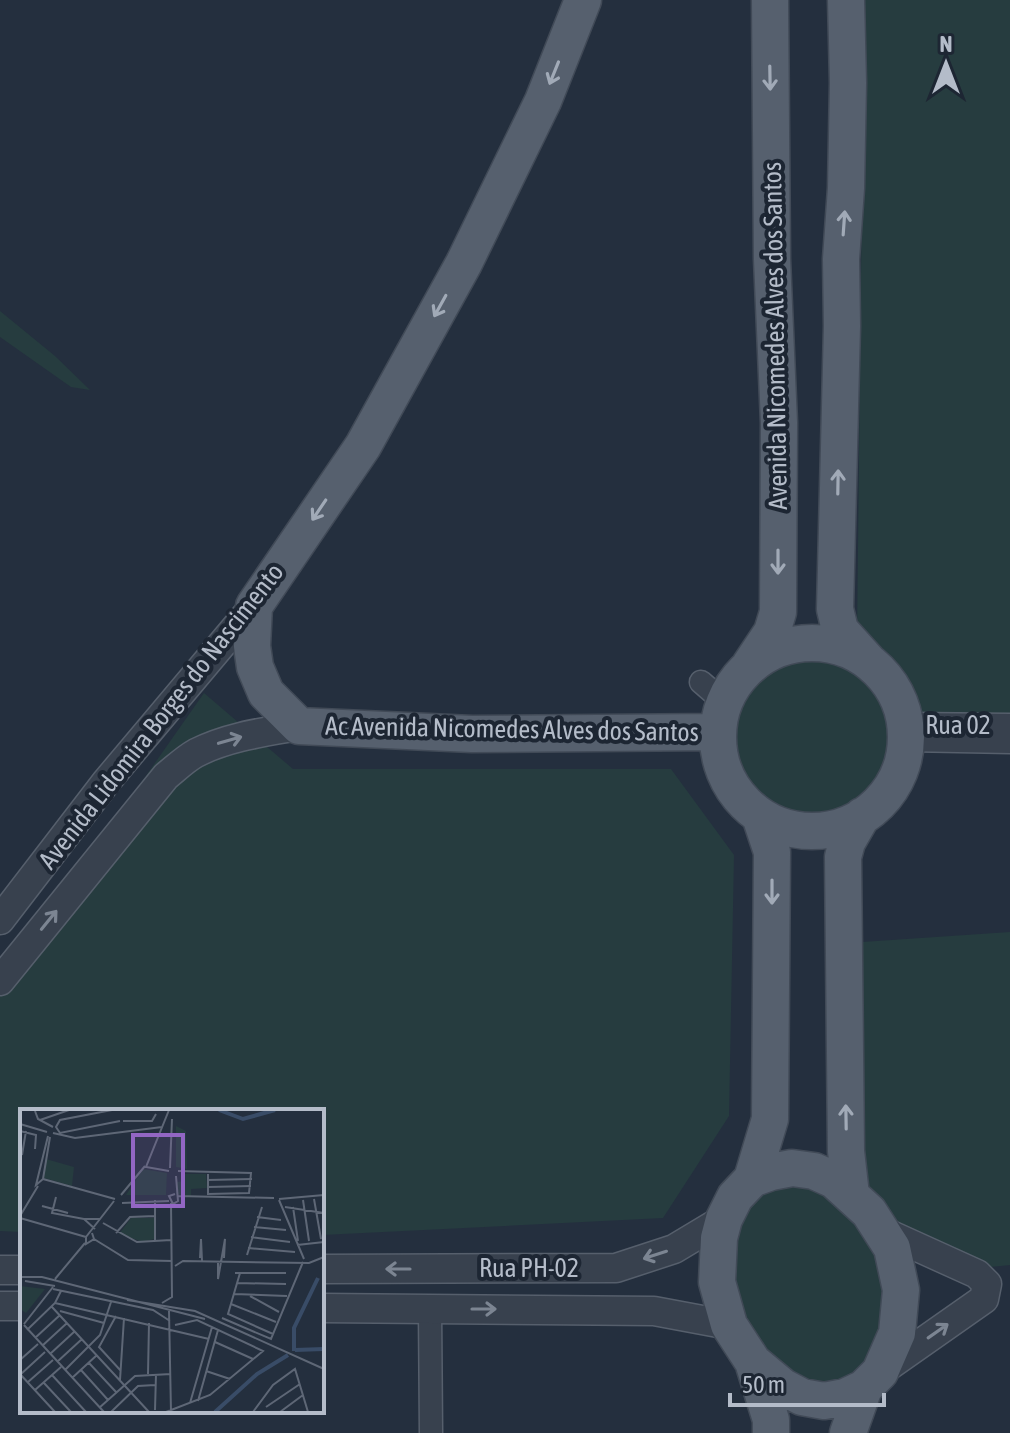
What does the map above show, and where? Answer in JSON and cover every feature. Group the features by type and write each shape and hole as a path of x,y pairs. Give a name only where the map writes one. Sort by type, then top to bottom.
{"main road":[{"name":"Avenida Lidomira Borges do Nascimento","path":"254,606 363,446 464,263 543,101 583,0"},
{"name":"Avenida Nicomedes Alves dos Santos","path":"750,665 772,632 778,612 779,423 772,259 770,0"},
{"path":"846,0 848,83 841,259 835,609 840,630 886,678 899,700 906,732 903,765 892,787 876,806 856,820 832,829 807,831 783,827 760,816 741,800 727,780 719,756 714,705 750,665 771,651 796,644 821,643 846,649 868,661"},
{"name":"Ac Avenida Nicomedes Alves dos Santos","path":"254,606 252,646 255,667 266,693 299,726 472,734 714,705"},
{"path":"752,1179 770,1119 772,852 760,816"},
{"path":"851,1195 846,1151 843,857 847,842 862,816"},
{"path":"771,1433 771,1420 753,1362 729,1325 717,1282 719,1238 735,1197 752,1179 792,1168 814,1171 834,1180 869,1212 892,1248 901,1290 897,1333 848,1433"},
{"path":"753,1362 783,1387 802,1397 824,1401 845,1397 872,1380"}],"street":[{"name":"Avenida Lidomira Borges do Nascimento","path":"0,920 106,782 254,606"},
{"name":"Rua 02","path":"906,732 1010,725"},
{"name":"Avenida Lidomira Borges do Nascimento","path":"0,981 166,776 192,755 226,741 299,726"},
{"path":"906,732 1010,742"},
{"path":"46,860 80,883"},
{"name":"Rua PH-02","path":"324,1269 616,1268 674,1249 724,1219"},
{"path":"872,1380 984,1299 999,1282 880,1230"},
{"name":"Rua PH-02","path":"324,1308 654,1311 729,1325"},
{"path":"430,1309 431,1433"}],"green space":[{"path":"864,0 1010,0 1010,714 921,713 884,656 857,639"},
{"path":"0,311 55,356 90,390 71,387 0,337"},
{"path":"812,658 842,664 867,681 884,706 890,736 884,766 867,791 842,808 812,814 782,808 757,791 740,766 734,736 740,706 757,681 782,664"},
{"path":"204,693 293,769 671,769 734,855 729,1116 663,1218 324,1235 324,1109 20,1109 20,1232 0,1231 0,984"},
{"path":"1010,932 1010,1265 990,1267 892,1223 860,1186 862,942"},
{"path":"774,1185 810,1185 858,1220 878,1254 887,1291 883,1330 868,1365 841,1384 807,1384 763,1353 742,1320 731,1281 733,1240 746,1205"}]}
